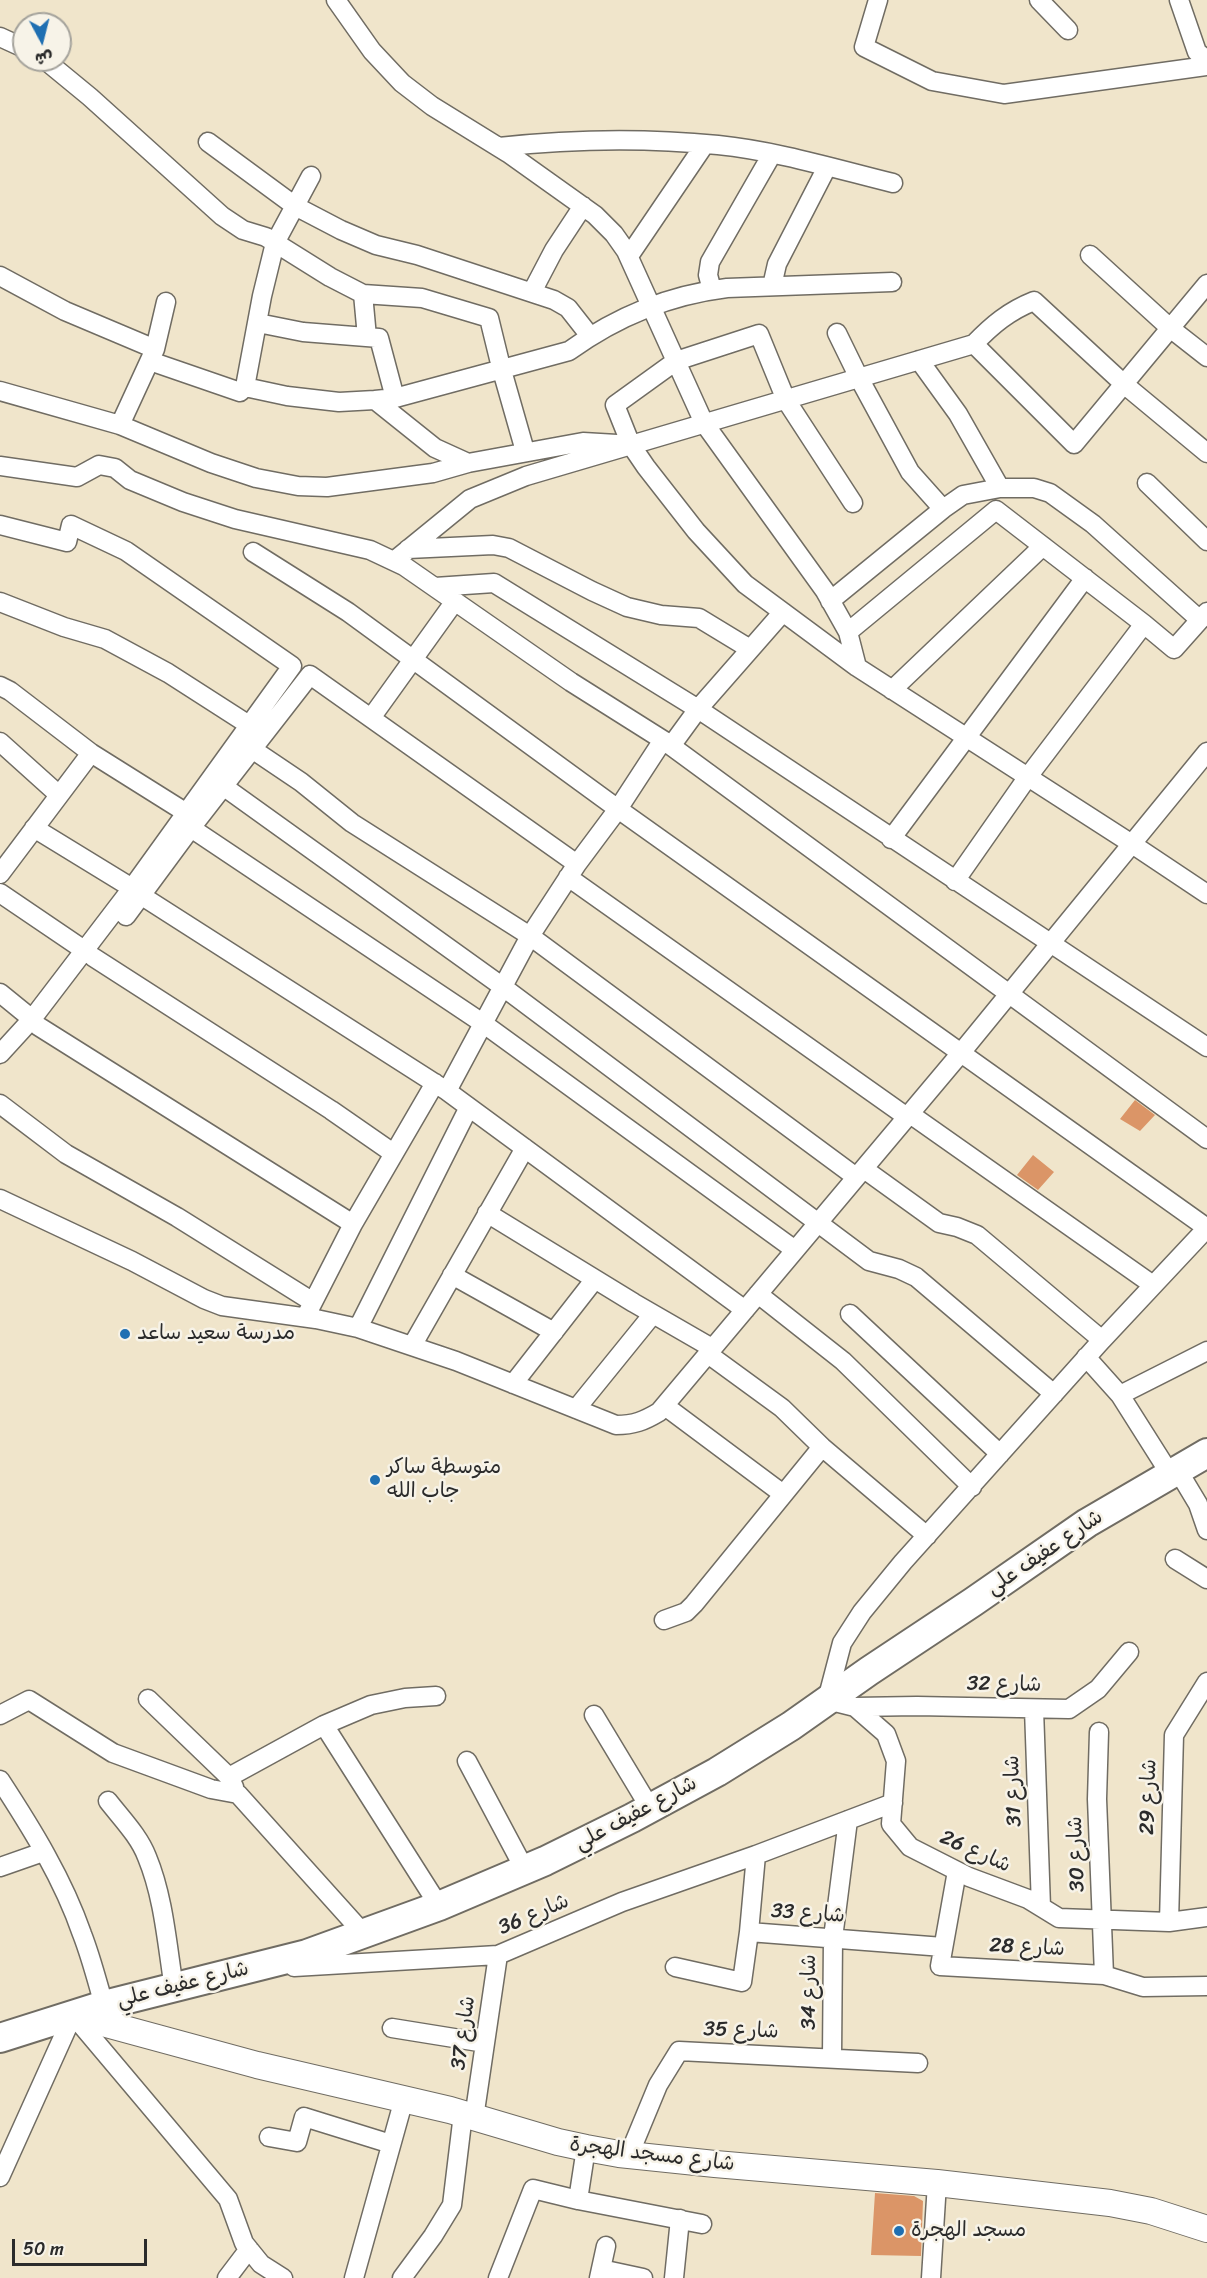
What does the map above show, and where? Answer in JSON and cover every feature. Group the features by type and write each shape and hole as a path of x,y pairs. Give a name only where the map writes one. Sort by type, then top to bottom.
{"main road":[{"name":"شارع عفيف علي","path":"0,2038 104,2005 306,1953 439,1906 525,1870 717,1772 791,1726 1087,1523 1207,1453"}],"street":[{"path":"336,0 372,51 402,83 432,106 499,147 583,206 614,234 628,256 705,423 831,601 848,632 857,668"},
{"path":"878,0 864,47 932,81 1004,94 1207,66"},
{"path":"1039,0 1068,30"},
{"path":"1179,0 1197,52 1207,60"},
{"path":"60,72 222,216 243,230 266,237 330,277 363,294 422,298 489,318 525,451"},
{"path":"499,147 554,141 705,144 772,154 893,183"},
{"path":"208,142 295,206 376,244 417,255 554,300 568,308 590,336"},
{"path":"628,256 705,144"},
{"path":"712,290 708,275 710,262 772,154"},
{"path":"772,286 777,264 826,167"},
{"path":"0,276 153,355 240,392 245,387 262,296 275,243 311,176"},
{"path":"532,292 554,250 583,206"},
{"path":"1090,255 1170,328 1207,357"},
{"path":"245,387 287,396 329,401 395,398 501,367 569,351 590,336 650,306 712,290 892,282"},
{"path":"974,344 1074,444 1125,386 1207,284"},
{"path":"363,294 367,337"},
{"path":"401,555 470,499 526,476 974,344 992,325 1014,309 1034,301 1125,386 1207,453"},
{"path":"120,425 153,355 166,302"},
{"path":"258,323 303,332 379,338 395,398"},
{"path":"837,333 910,472 943,509"},
{"path":"853,504 786,400 759,334 676,361 615,405 631,445 696,531 746,584 857,668 1207,894"},
{"path":"919,360 958,414 1000,488"},
{"path":"0,391 120,425 211,463 256,478 298,486 327,487 433,473 525,451 583,442 631,445"},
{"path":"375,400 435,447 468,463"},
{"path":"0,466 77,477 99,465 116,468 130,480 183,502 235,519 401,555 493,545 509,548 627,607 661,615 699,618 750,649"},
{"path":"1147,483 1207,541"},
{"path":"831,601 963,495 1000,488 1034,488 1050,493 1094,524 1204,616 1174,649 996,510 848,632"},
{"path":"0,525 67,542 71,525 126,551 292,666 249,725 188,820 137,892 0,1070"},
{"path":"892,690 1043,546"},
{"path":"253,552 348,612 618,809 1207,1228 1086,1357 862,1612 842,1643 827,1700"},
{"path":"401,555 435,587 571,682 667,743 1207,1139"},
{"path":"891,839 1084,579"},
{"path":"435,587 494,583 698,709 1207,1047"},
{"path":"371,718 455,601"},
{"path":"0,602 64,627 105,639 168,673 249,725"},
{"path":"309,1310 393,1153 484,1024 530,936 573,871 667,743 783,612"},
{"path":"955,881 1027,778 1144,624"},
{"path":"188,820 223,786 310,675 908,1116 1154,1285"},
{"path":"3,693 484,1024 795,1250"},
{"path":"0,742 59,795"},
{"path":"252,749 301,782 352,823 530,936 860,1173 939,1223 977,1235 1102,1340"},
{"path":"0,1104 66,1154 177,1217 309,1310 456,1361 616,1425 632,1425 659,1412 665,1406 960,1054 1207,752"},
{"path":"3,864 34,828 91,753"},
{"path":"223,786 503,987 868,1261 899,1269 916,1277 1054,1394"},
{"path":"34,828 441,1087 745,1310"},
{"path":"0,893 332,1110 393,1153"},
{"path":"0,993 35,1022 353,1224"},
{"path":"0,1054 35,1022"},
{"path":"358,1328 469,1107"},
{"path":"412,1346 525,1148"},
{"path":"0,1199 222,1306 253,1312 309,1310"},
{"path":"487,1213 710,1351 782,1408 822,1447 927,1536"},
{"path":"452,1275 554,1332"},
{"path":"513,1384 595,1279"},
{"path":"758,1294 843,1361 972,1486"},
{"path":"576,1409 653,1314"},
{"path":"850,1314 1000,1454"},
{"path":"1120,1395 1207,1351"},
{"path":"1086,1357 1120,1395 1198,1504 1207,1530"},
{"path":"665,1406 783,1494"},
{"path":"664,1620 686,1611 694,1604 822,1447"},
{"path":"1175,1559 1207,1579"},
{"name":"شارع 32","path":"855,1707 1069,1709 1098,1689 1129,1652"},
{"name":"شارع 29","path":"1169,1922 1171,1772 1174,1734 1207,1682"},
{"path":"229,1777 324,1725 370,1705 405,1698 436,1696"},
{"path":"148,1699 229,1777 238,1794 363,1933"},
{"path":"0,1715 28,1700 113,1753 211,1789 238,1794"},
{"name":"شارع 26","path":"827,1700 855,1707 886,1734 897,1761 891,1824 910,1847 957,1871 1028,1899 1059,1918 1169,1922 1207,1917"},
{"name":"شارع 31","path":"1034,1708 1041,1907"},
{"path":"594,1715 650,1808"},
{"path":"324,1725 439,1906"},
{"name":"شارع 30","path":"1099,1732 1097,1799 1104,1975"},
{"path":"467,1761 525,1870"},
{"path":"0,1780 61,1883 82,1934 104,2005"},
{"path":"108,1801 138,1839 147,1857 159,1894 174,1988"},
{"path":"756,1855 893,1803"},
{"name":"شارع 34","path":"832,2057 833,1938 848,1820"},
{"path":"0,1867 44,1852"},
{"name":"شارع 33","path":"756,1855 748,1932 943,1947"},
{"name":"شارع 36","path":"248,1969 498,1955 622,1902 756,1855"},
{"path":"943,1947 957,1871"},
{"path":"675,1967 742,1982 748,1932"},
{"name":"شارع 28","path":"943,1947 940,1966 1104,1975 1143,1988 1207,1986"},
{"name":"شارع 37","path":"402,2278 433,2236 452,2205 485,2043 498,1955"},
{"path":"0,2177 73,2014 228,2199 244,2243 261,2264 283,2278"},
{"name":"شارع مسجد الهجرة","path":"73,2014 257,2065 404,2099 586,2148 629,2155 937,2183 1110,2203 1150,2211 1207,2229"},
{"path":"392,2028 485,2043"},
{"name":"شارع 35","path":"629,2155 658,2085 679,2051 918,2063"},
{"path":"354,2278 404,2099"},
{"path":"268,2137 297,2142 304,2117 392,2144"},
{"path":"0,2147 18,2138"},
{"path":"578,2200 586,2148"},
{"path":"931,2278 937,2183"},
{"path":"498,2278 532,2189 702,2224"},
{"path":"674,2278 680,2219"},
{"path":"606,2246 600,2274 643,2278"},
{"path":"227,2278 249,2249"}],"building":[{"path":"1135,1100 1155,1115 1140,1131 1120,1119"},
{"path":"1033,1155 1054,1172 1038,1190 1017,1175"},
{"name":"مسجد الهجرة","path":"875,2193 914,2196 923,2201 921,2256 871,2255"}],"place":[{"name":"مدرسة سعيد ساعد","path":"125,1334"},
{"name":"متوسطة ساكر جاب الله","path":"375,1480"},
{"name":"مسجد الهجرة","path":"899,2231"}]}
